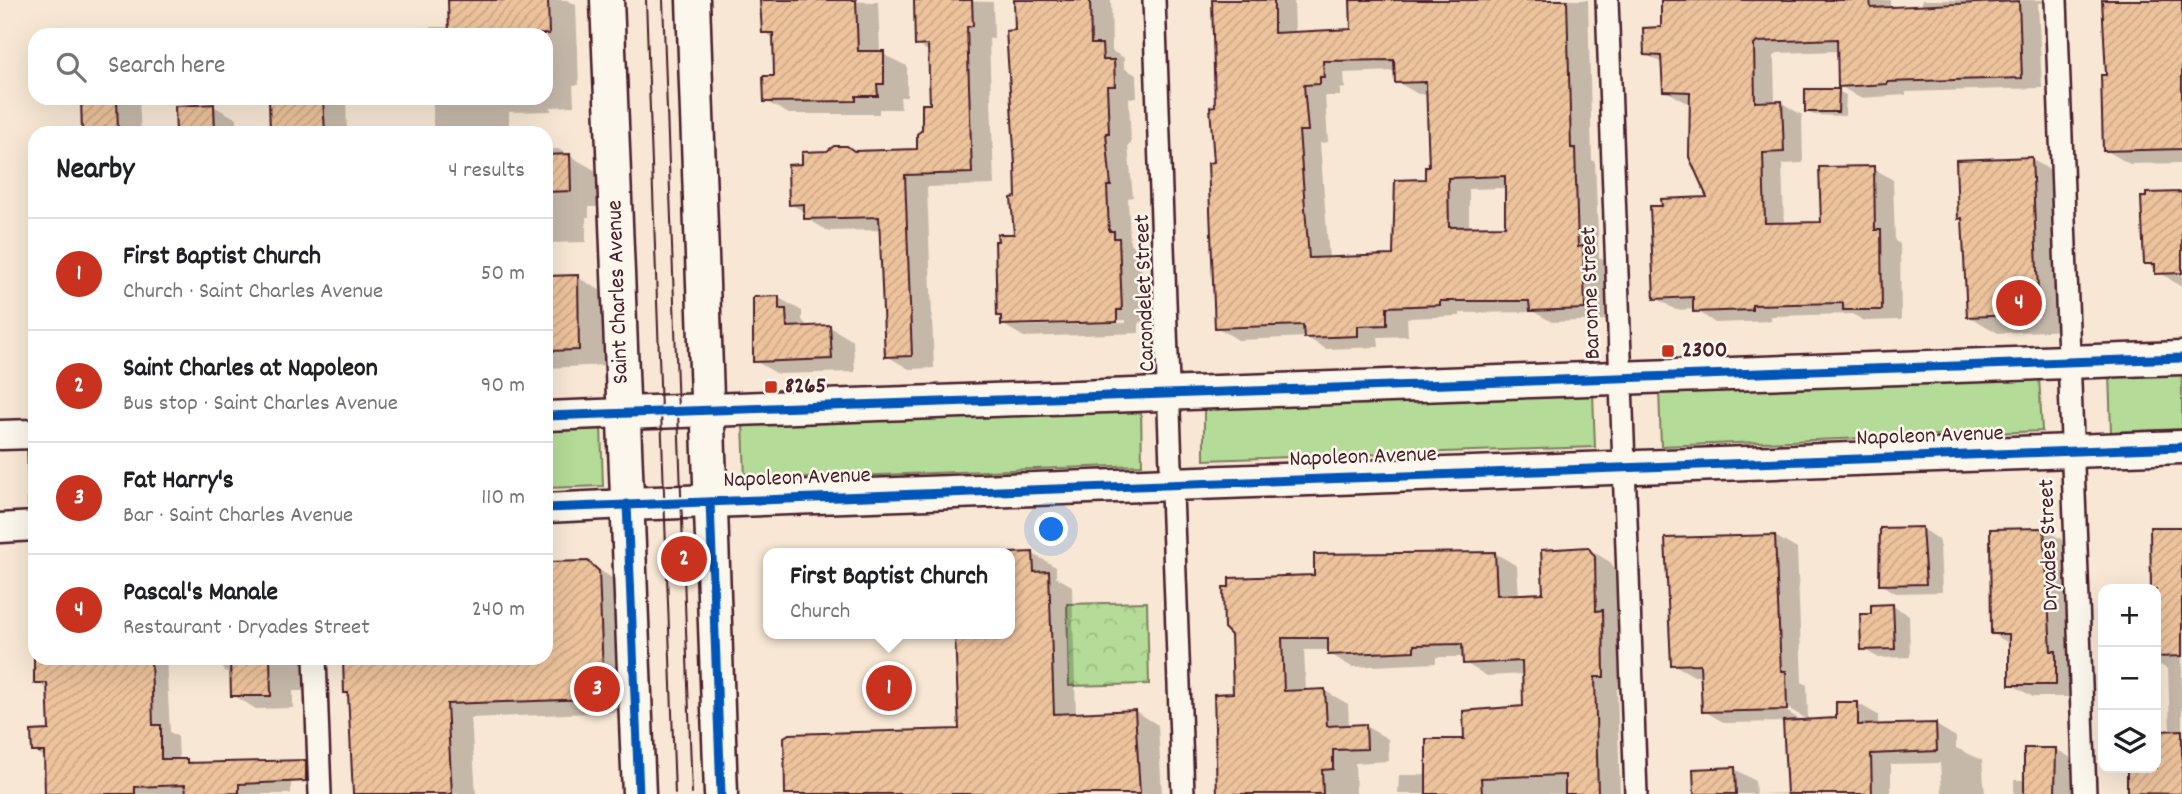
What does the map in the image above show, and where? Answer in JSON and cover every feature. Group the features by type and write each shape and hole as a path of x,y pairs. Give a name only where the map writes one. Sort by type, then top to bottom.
{"main road":[{"name":"Saint Charles Avenue","path":"607,0 639,794"},
{"path":"693,0 721,794"},
{"path":"624,413 2182,358"},
{"name":"Napoleon Avenue","path":"627,505 2182,447"}],"street":[{"name":"Carondelet Street","path":"1154,0 1183,794"},
{"name":"Baronne Street","path":"1607,0 1636,794"},
{"name":"Dryades Street","path":"2056,0 2085,794"},
{"path":"553,416 624,413"},
{"path":"0,435 28,434"},
{"name":"Napoleon Avenue","path":"553,508 627,505"},
{"path":"0,528 28,526"},
{"path":"315,665 320,794"}],"green space":[{"path":"2182,371 2182,429 2111,432 2109,373"},
{"path":"2039,376 2042,431 1661,446 1659,390"},
{"path":"1593,393 1595,447 1204,460 1204,405"},
{"path":"1141,409 1142,465 745,480 743,422"},
{"path":"601,426 603,486 553,488 553,428"},
{"path":"1147,602 1149,684 1069,686 1067,604"}],"building":[{"path":"448,0 548,0 549,28 449,28"},
{"path":"760,0 856,0 858,51 884,51 884,84 877,84 878,96 856,96 856,101 764,102 763,76 774,76 773,33 762,33"},
{"path":"914,0 972,0 973,26 967,27 972,173 905,175 912,356 885,357 879,217 804,219 804,204 789,205 788,165 802,164 802,152 827,151 834,146 847,146 854,151 917,149 917,134 922,130 922,104 930,104 928,45 915,46"},
{"path":"1014,0 1090,0 1091,44 1102,44 1103,60 1114,60 1115,86 1107,86 1109,133 1106,133 1111,186 1107,186 1109,231 1114,231 1114,238 1119,238 1122,310 1117,310 1117,322 1001,325 1001,316 997,316 995,241 998,241 997,234 1014,234 1011,198 1016,197 1006,31 1015,30"},
{"path":"1212,0 1274,0 1274,33 1351,29 1350,0 1567,0 1571,148 1575,148 1578,247 1583,246 1585,309 1530,311 1529,301 1440,301 1440,305 1387,307 1387,325 1358,326 1358,336 1304,338 1303,325 1215,328 1208,163 1214,162 1210,107 1215,106","holes":["1394,60 1395,83 1426,82 1429,167 1425,167 1425,179 1395,180 1393,255 1309,258 1299,131 1308,131 1304,85 1320,84 1320,77 1324,77 1323,61","1505,176 1505,226 1449,227 1448,178"]},
{"path":"1661,0 1870,0 1871,8 2019,1 2022,78 1887,82 1838,87 1837,39 1757,42 1754,45 1755,102 1782,101 1784,152 1763,153 1765,223 1821,222 1819,167 1874,166 1875,230 1881,230 1882,310 1843,310 1843,303 1752,305 1752,310 1693,312 1693,297 1654,299 1650,206 1662,206 1661,199 1707,197 1689,157 1690,92 1663,91 1661,56 1644,55 1643,28 1661,27"},
{"path":"2102,0 2182,0 2182,149 2103,151 2101,75 2106,75"},
{"path":"1805,89 1839,89 1838,112 1805,112"},
{"path":"81,105 117,105 118,126 82,126"},
{"path":"214,105 215,126 176,126 175,106"},
{"path":"269,105 323,105 325,126 270,126"},
{"path":"570,154 571,191 553,192 553,155"},
{"path":"2032,157 2039,314 1967,317 1962,218 1958,219 1956,160"},
{"path":"2182,192 2182,273 2155,274 2155,264 2144,264 2141,197 2146,197 2146,193"},
{"path":"578,275 579,350 553,351 553,276"},
{"path":"779,296 779,309 786,309 787,327 830,325 832,359 753,362 753,297"},
{"path":"1922,527 1926,584 1879,585 1880,528"},
{"path":"2150,527 2182,527 2182,656 2161,657 2161,584 2151,584"},
{"path":"2044,528 2051,651 2056,651 2056,685 2009,685 2009,634 1991,634 1990,529"},
{"path":"1775,535 1781,671 1786,671 1787,710 1702,712 1700,664 1671,665 1665,538"},
{"path":"1588,547 1595,557 1596,611 1603,610 1604,677 1595,677 1598,794 1565,794 1565,775 1481,778 1482,794 1426,794 1426,739 1464,739 1463,711 1523,706 1522,661 1463,664 1462,644 1414,645 1414,651 1328,655 1328,638 1282,638 1284,691 1325,689 1327,726 1366,724 1367,749 1333,750 1333,769 1322,770 1323,794 1217,794 1214,694 1233,693 1231,635 1224,628 1223,587 1229,587 1229,578 1314,575 1314,554 1495,552 1497,595 1543,593 1541,550"},
{"path":"1033,552 1034,572 1049,571 1054,714 1135,710 1140,794 785,794 784,737 789,734 959,729 955,639 1015,639 1015,553"},
{"path":"588,561 599,571 603,674 589,672 591,699 447,704 452,794 353,794 348,693 344,693 343,665 553,665 553,562"},
{"path":"1893,604 1895,649 1861,650 1860,614 1871,614 1871,605"},
{"path":"34,665 151,665 153,725 161,725 161,759 187,759 187,763 306,760 306,781 239,784 239,793 186,794 185,785 135,787 135,794 45,794 44,752 32,752 31,731 49,730 47,683 34,683"},
{"path":"230,665 270,665 271,696 231,696"},
{"path":"1836,702 1858,702 1858,725 1936,723 1937,751 1871,754 1872,794 1787,794 1783,721 1836,718"},
{"path":"2182,730 2182,794 2127,793 2127,773 2161,773 2161,731"},
{"path":"2024,748 2056,748 2055,794 2024,794"},
{"path":"1735,767 1736,794 1694,794 1693,769"}],"tram line":[{"path":"646,0 675,794"},
{"path":"663,0 692,794"}],"cycle path":[{"path":"553,416 2182,358"},
{"path":"553,508 2182,447"},
{"path":"710,502 721,794"},
{"path":"627,504 639,794"}],"place":[{"name":"Pascal's Manale","path":"2019,303"},
{"name":"2300","path":"1668,351"},
{"name":"8265","path":"771,387"},
{"name":"Saint Charles at Napoleon","path":"684,559"},
{"name":"First Baptist Church","path":"889,688"},
{"name":"Fat Harry's","path":"597,689"}]}
